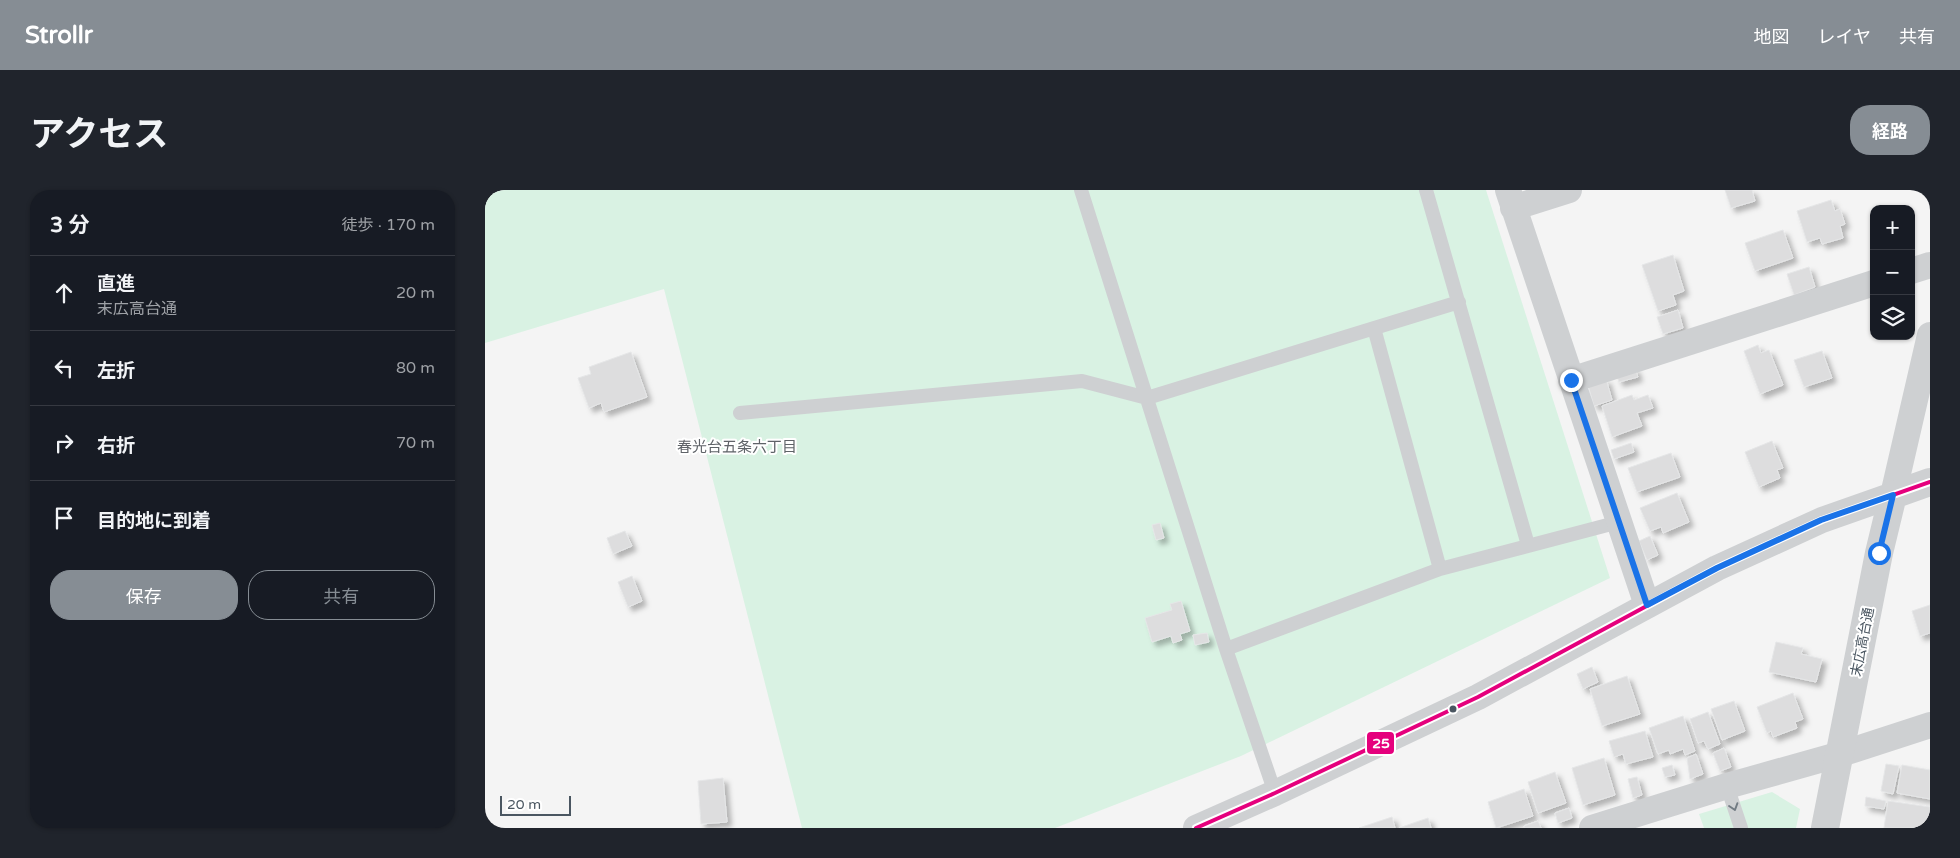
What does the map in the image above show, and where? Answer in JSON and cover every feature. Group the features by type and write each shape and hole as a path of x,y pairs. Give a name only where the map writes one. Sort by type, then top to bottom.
{"street":[{"path":"1569,190 1511,199 1647,605"},
{"path":"1915,270 1930,265"},
{"path":"1571,380 1870,284"},
{"path":"1893,495 1930,335"},
{"path":"1196,828 1275,793 1478,697 1717,568 1821,520 1930,482"},
{"name":"末広高台通","path":"1825,828 1879,553 1893,495"},
{"path":"1592,828 1727,786 1841,754 1930,725"}],"lane":[{"path":"1081,190 1226,649 1275,793"},
{"path":"1427,190 1529,546"},
{"path":"740,413 1082,381 1147,398 1459,302"},
{"path":"1374,328 1441,569"},
{"path":"1226,649 1441,569 1619,522"},
{"path":"1727,786 1741,828"}],"green space":[{"path":"485,190 1486,190 1610,578 1241,756 1055,828 802,828 664,289 485,343"},
{"path":"1772,792 1800,809 1796,828 1704,828 1699,814"}],"building":[{"path":"1725,190 1752,190 1755,201 1731,208"},
{"path":"1831,200 1835,211 1840,209 1845,224 1840,226 1843,238 1822,244 1820,238 1807,242 1797,211"},
{"path":"1783,230 1793,258 1755,271 1745,243"},
{"path":"1673,255 1684,291 1673,295 1676,305 1658,311 1642,265"},
{"path":"1809,267 1815,287 1794,295 1787,274"},
{"path":"1678,310 1683,328 1663,334 1657,317"},
{"path":"1758,345 1761,353 1769,350 1783,385 1760,394 1744,351"},
{"path":"1822,351 1832,378 1804,387 1794,360"},
{"path":"631,352 647,397 604,412 601,403 589,408 578,378 591,374 589,367"},
{"path":"1635,368 1638,377 1619,382 1616,374"},
{"path":"1606,379 1612,400 1594,406 1588,385"},
{"path":"1632,395 1634,400 1648,395 1653,408 1637,413 1642,426 1612,437 1602,406"},
{"path":"1772,441 1783,468 1777,470 1780,478 1759,487 1745,452"},
{"path":"1631,443 1634,452 1614,459 1611,450"},
{"path":"1671,453 1680,477 1637,492 1628,468"},
{"path":"1677,493 1689,522 1663,533 1661,527 1650,531 1640,508"},
{"path":"1160,523 1164,538 1156,540 1152,525"},
{"path":"625,531 632,546 613,554 607,538"},
{"path":"1650,536 1658,555 1647,560 1639,541"},
{"path":"632,576 642,601 628,607 618,582"},
{"path":"1181,601 1190,631 1180,634 1182,640 1173,643 1171,636 1152,642 1145,618 1172,610 1170,604"},
{"path":"1930,605 1930,633 1920,636 1912,611"},
{"path":"1207,633 1209,642 1195,645 1193,635"},
{"path":"1776,642 1803,648 1801,654 1822,659 1816,682 1769,672"},
{"path":"1592,667 1598,682 1583,689 1577,674"},
{"path":"1627,676 1640,714 1602,726 1590,689"},
{"path":"1793,693 1803,719 1795,722 1797,728 1773,737 1771,731 1767,733 1757,707"},
{"path":"1734,701 1745,731 1722,740 1711,709"},
{"path":"1708,712 1720,744 1708,749 1704,741 1698,743 1690,719"},
{"path":"1683,716 1695,751 1685,755 1683,749 1670,754 1669,750 1658,754 1649,728"},
{"path":"1645,731 1653,757 1626,764 1623,754 1614,757 1609,741"},
{"path":"1724,748 1731,767 1720,771 1713,753"},
{"path":"1696,754 1703,774 1690,779 1687,758"},
{"path":"1604,758 1615,795 1583,805 1572,768"},
{"path":"1886,764 1899,766 1893,794 1881,791"},
{"path":"1672,765 1675,775 1665,777 1662,768"},
{"path":"1902,765 1930,770 1930,799 1897,793"},
{"path":"1555,772 1566,803 1538,813 1528,782"},
{"path":"1637,777 1642,795 1633,798 1628,779"},
{"path":"723,778 727,822 701,824 698,781"},
{"path":"1524,789 1533,816 1496,828 1488,802"},
{"path":"1866,797 1886,801 1884,809 1865,806"},
{"path":"1888,801 1930,807 1930,828 1884,828"},
{"path":"1569,808 1572,818 1558,823 1555,813"},
{"path":"1392,817 1395,828 1359,828"},
{"path":"1428,818 1431,828 1399,828"},
{"path":"1538,821 1541,828 1525,828 1524,826"}],"transit line":[{"name":"25","path":"1196,828 1275,793 1478,697 1717,568 1822,520 1930,482"}],"district":[{"name":"春光台五条六丁目","path":"737,447"}],"route":[{"path":"1571,380 1647,605 1717,568 1821,520 1893,495 1879,553"}]}
